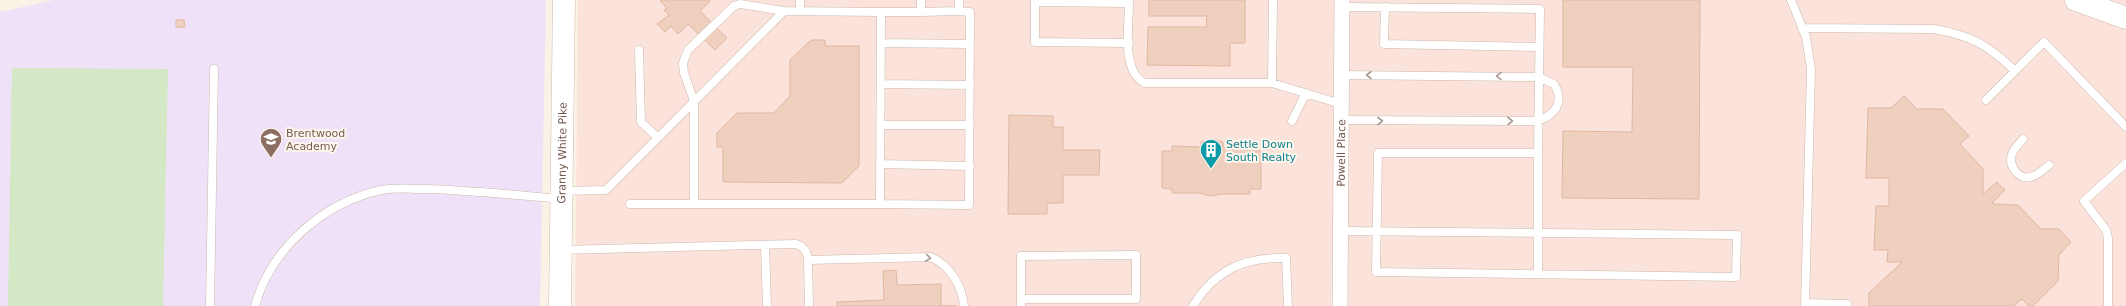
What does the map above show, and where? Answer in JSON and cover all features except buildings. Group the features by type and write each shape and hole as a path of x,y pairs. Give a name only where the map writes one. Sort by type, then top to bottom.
{"main road":[{"name":"Granny White Pike","path":"560,306 564,0"},
{"path":"2076,0 2126,18"}],"street":[{"name":"Powell Place","path":"1340,306 1342,4"}],"lane":[{"path":"800,0 800,11"},
{"path":"921,0 922,12"},
{"path":"958,12 959,0"},
{"path":"1272,83 1273,0"},
{"path":"1791,0 1809,47 1811,68 1805,304 1847,304"},
{"path":"1129,42 1034,42 1035,2 1129,3 1129,42 1128,54 1133,74 1144,83 1272,83 1341,104"},
{"path":"630,204 969,205 970,12 784,11 747,4 734,6 688,50 683,63 684,73 694,101 694,204"},
{"path":"1342,4 1385,8 1540,9 1537,121 1538,274"},
{"path":"1385,8 1384,44 1539,47"},
{"path":"255,306 272,269 290,242 314,220 360,196 383,190 444,189 562,195 606,190 657,137 784,11"},
{"path":"880,204 881,12"},
{"path":"1802,28 1934,29 1951,32 1976,40 1986,46 2015,71"},
{"path":"1986,100 2044,42 2126,127"},
{"path":"881,43 970,44"},
{"path":"639,50 641,122 657,137"},
{"path":"210,306 214,69"},
{"path":"1341,75 1538,76 1554,84 1558,96 1558,104 1552,115 1537,121 1341,120"},
{"path":"881,84 970,85"},
{"path":"1292,121 1306,93"},
{"path":"880,125 970,126"},
{"path":"2023,139 2012,154 2011,160 2014,170 2022,176 2031,177 2049,165"},
{"path":"1340,231 1376,232 1737,235 1736,277 1376,272 1376,232 1378,154 1538,153"},
{"path":"2108,306 2108,238 2106,230 2084,201 2126,163"},
{"path":"880,164 970,166"},
{"path":"561,250 796,244 803,247 807,252 809,306"},
{"path":"765,245 767,306"},
{"path":"1136,255 1136,299 1021,303 1021,256 1136,255"},
{"path":"808,260 930,257 941,262 952,274 961,293 964,306"},
{"path":"1193,306 1200,295 1220,275 1233,266 1264,258 1286,258 1288,306"}],"shaded area":[{"name":"Brentwood Academy","path":"54,0 546,0 540,306 0,306 0,12"},
{"path":"578,0 2126,0 2126,306 575,306"}],"green space":[{"path":"12,68 168,69 163,306 8,306"}],"place":[{"name":"Brentwood Academy","path":"271,158"},
{"name":"Settle Down South Realty","path":"1211,170"}]}
